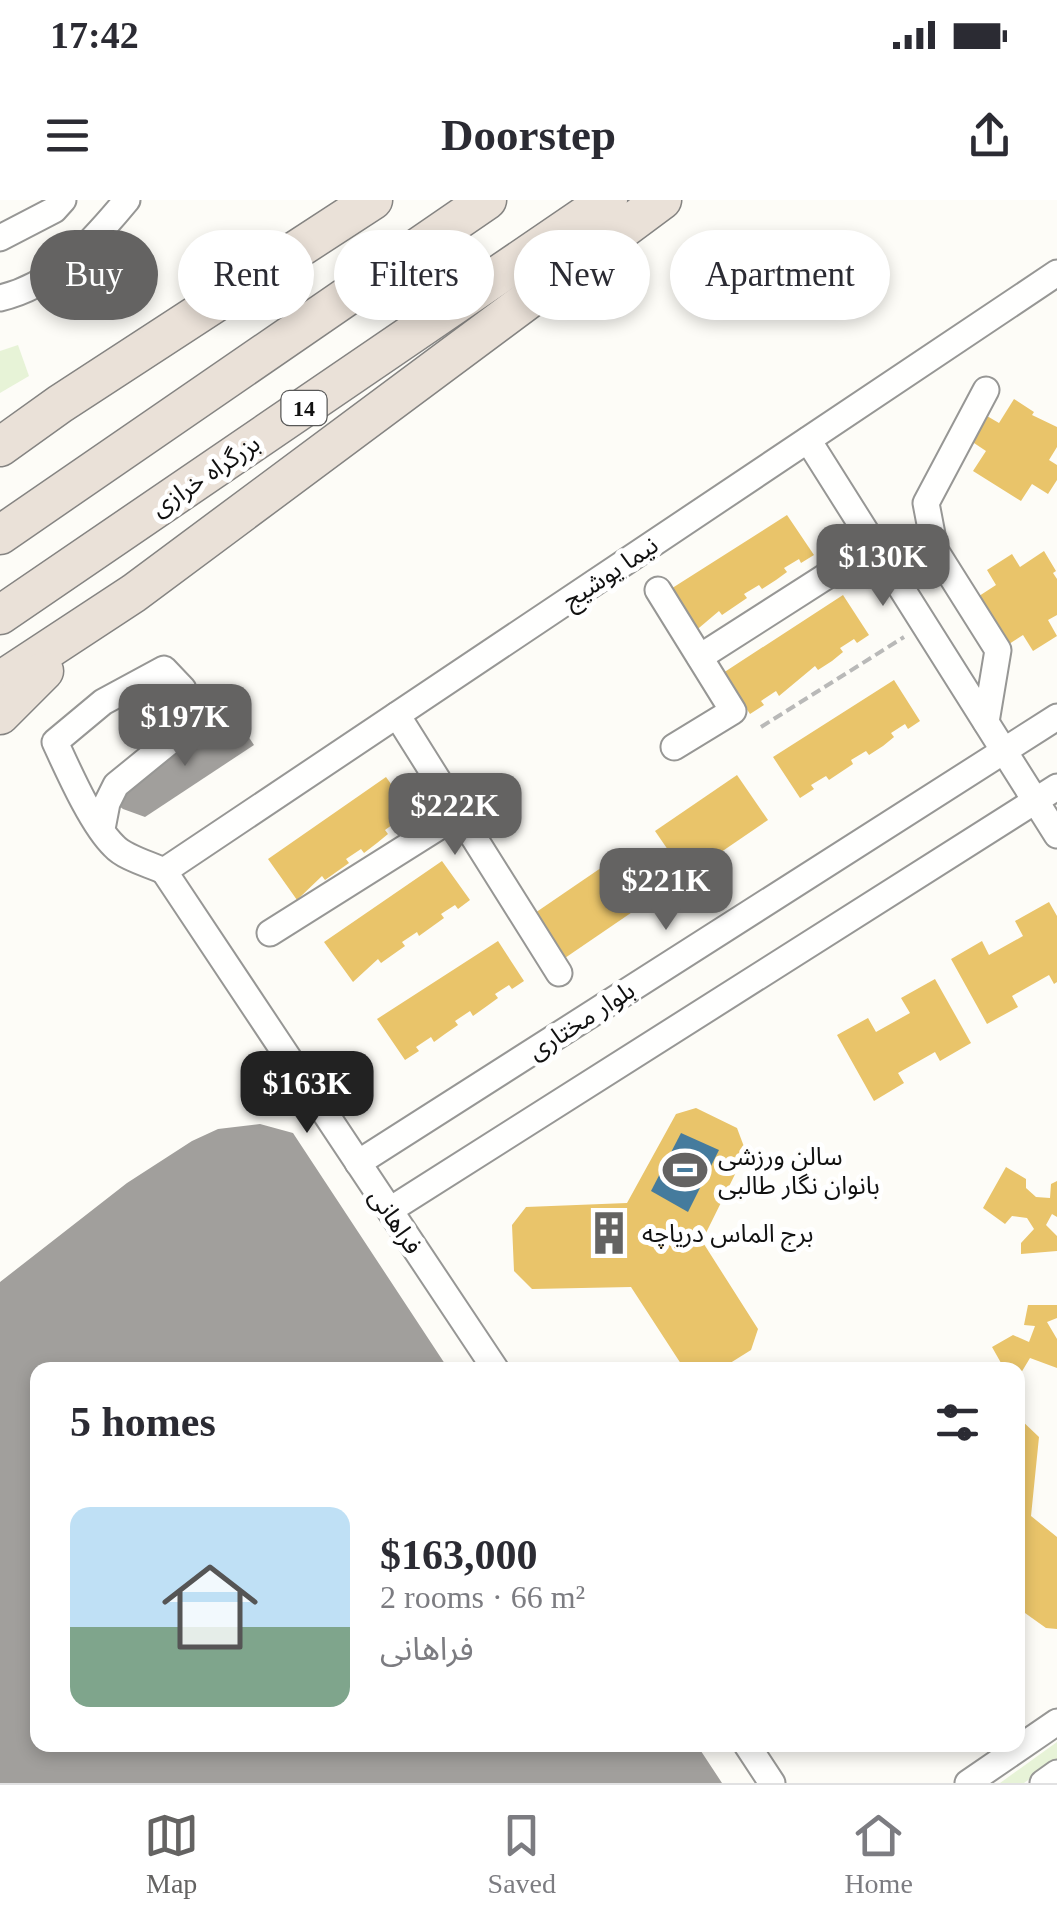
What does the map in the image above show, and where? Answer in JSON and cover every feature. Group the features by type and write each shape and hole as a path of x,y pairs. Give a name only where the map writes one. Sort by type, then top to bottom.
{"highway":[{"path":"0,447 373,200"},
{"path":"0,535 487,200"},
{"name":"بزرگراه خرازی","path":"0,615 608,200"},
{"path":"0,680 134,593 662,200"},
{"path":"0,436 60,404"},
{"path":"0,715 22,690 134,593"}],"street":[{"path":"0,238 54,210 63,200"},
{"path":"0,298 42,280 88,247 127,200"},
{"name":"نیما یوشیج","path":"164,871 1057,273"},
{"path":"986,390 926,503 935,550 998,650 986,722"},
{"path":"808,440 1004,749 1046,793 1057,835"},
{"path":"700,657 875,545"},
{"path":"658,590 733,711 674,747"},
{"path":"102,829 107,802 116,785 191,724 183,689 164,669 104,702 55,742 74,784 102,829 115,848 164,871"},
{"path":"397,715 559,972"},
{"name":"بلوار مختاری","path":"358,1163 1057,717"},
{"path":"390,1210 1046,793"},
{"path":"270,933 459,814"},
{"name":"فراهانی","path":"164,871 491,1362"},
{"path":"1025,1744 1057,1722"},
{"path":"751,1752 772,1783"},
{"path":"968,1783 1013,1752"},
{"path":"1043,1783 1057,1773"}],"path":[{"path":"761,727 925,624"}],"green space":[{"path":"18,345 29,376 0,393 0,351"},
{"path":"1057,1742 1057,1759 1024,1783 1000,1783"}],"building: Homes":[{"path":"1014,399 1034,412 1032,415 1057,427 1057,447 1049,460 1057,465 1057,480 1048,494 1032,484 1021,501 973,471 986,451 971,441 987,416 999,423"},
{"path":"787,515 814,555 784,568 787,572 776,580 744,594 747,598 722,615 719,611 693,633 666,592"},
{"path":"1044,551 1056,571 1053,573 1057,579 1057,615 1048,620 1057,636 1033,651 1023,635 1006,646 976,598 996,585 987,570 1012,554 1020,567"},
{"path":"843,595 869,635 840,648 843,652 832,661 818,670 815,666 779,696 776,691 750,714 723,673"},
{"path":"894,680 920,721 908,729 905,724 891,733 894,737 883,746 851,760 853,764 829,780 826,776 811,785 814,789 800,798 773,757"},
{"path":"737,775 768,820 686,876 655,831"},
{"path":"386,777 414,816 385,830 388,834 377,843 346,859 349,863 325,880 322,876 297,900 268,859"},
{"path":"614,859 644,904 562,960 532,915"},
{"path":"442,861 470,900 441,914 444,918 419,936 417,932 402,942 405,946 381,963 378,959 353,982 324,942"},
{"path":"1049,902 1057,916 1057,982 1054,984 1049,975 1012,996 1018,1007 987,1024 951,959 982,941 989,955 1023,936 1015,921"},
{"path":"498,941 524,981 495,994 498,998 473,1016 470,1011 455,1021 458,1025 434,1042 431,1037 416,1047 419,1051 405,1060 377,1019"},
{"path":"935,979 971,1043 940,1061 935,1052 898,1073 904,1083 874,1101 837,1035 868,1018 876,1032 910,1013 901,998"},
{"name":"برج الماس دریاچه","path":"696,1108 737,1128 746,1152 702,1241 758,1329 751,1350 732,1362 680,1362 631,1287 532,1289 514,1271 512,1225 526,1207 627,1203 676,1114"},
{"path":"1006,1167 1026,1179 1026,1188 1036,1197 1050,1198 1051,1184 1057,1181 1057,1217 1052,1214 1046,1225 1057,1236 1057,1251 1021,1254 1021,1243 1034,1229 1027,1218 1012,1216 1005,1224 983,1208"},
{"path":"1028,1305 1057,1305 1057,1318 1047,1322 1057,1339 1057,1368 1030,1358 1025,1366 1025,1362 1000,1362 992,1347 1013,1335 1029,1342 1035,1326 1024,1325"},
{"path":"1025,1424 1039,1437 1031,1516 1057,1537 1057,1629 1046,1628 1025,1613"}],"building: Public":[{"name":"سالن ورزشی بانوان نگار طالبی","path":"681,1133 719,1150 688,1212 651,1191"}],"building: Other":[{"path":"234,715 254,745 145,817 110,799"},
{"path":"260,1124 293,1133 444,1362 30,1362 30,1752 702,1752 722,1783 0,1783 0,1282 127,1183 218,1129"}],"place":[{"name":"سالن ورزشی بانوان نگار طالبی","path":"685,1170"},
{"name":"برج الماس دریاچه","path":"609,1233"}]}
